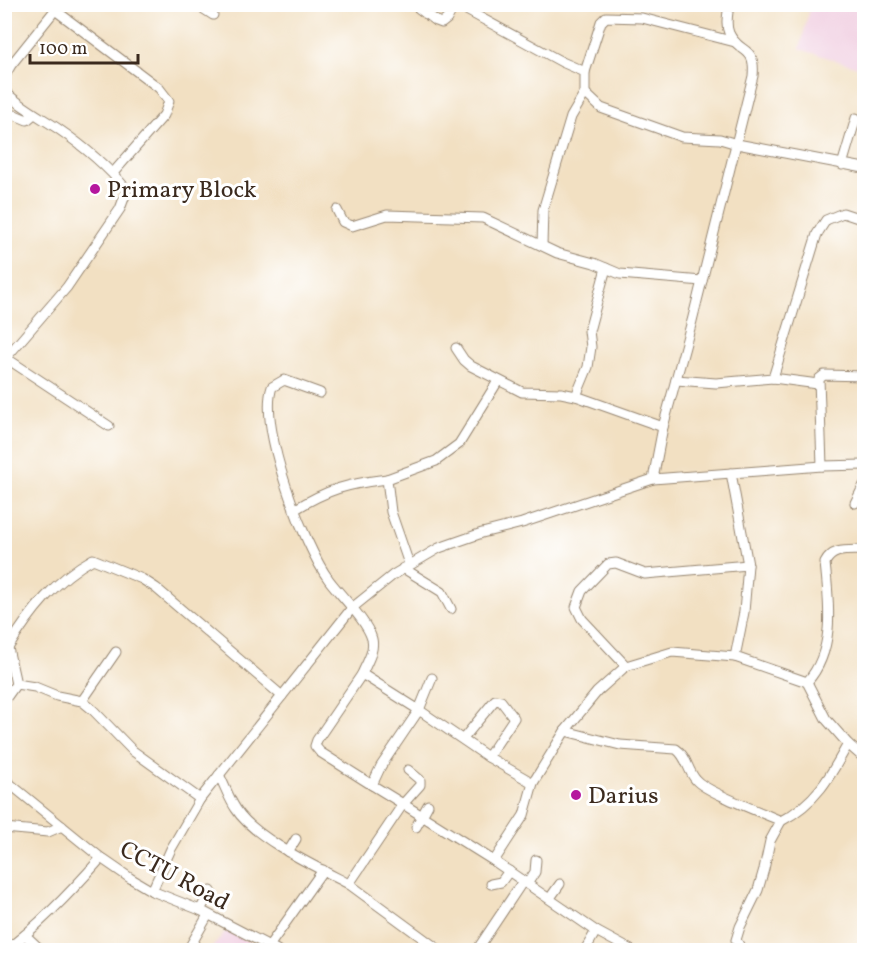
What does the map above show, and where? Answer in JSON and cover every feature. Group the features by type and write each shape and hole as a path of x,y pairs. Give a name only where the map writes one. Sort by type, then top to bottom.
{"street":[{"path":"196,4 213,15"},
{"path":"413,4 434,20 442,23 454,6 459,6 562,62 585,72"},
{"path":"653,479 663,427 737,144 754,63 752,56 735,42 729,32 727,20 729,4"},
{"path":"4,77 55,8 159,88 169,101 164,115 113,173"},
{"path":"542,245 543,210 571,117 585,93 585,72 601,22 606,16 642,18 735,42"},
{"path":"4,91 18,104 59,129 113,173 127,190 120,209 67,287 5,359 109,426"},
{"path":"585,93 601,108 682,137 720,139 864,168"},
{"path":"4,118 15,115 27,120 34,114"},
{"path":"842,165 856,118"},
{"path":"337,210 343,222 352,226 387,215 483,218 557,253 620,273 702,281"},
{"path":"773,378 817,234 826,220 843,213 864,220"},
{"path":"576,396 588,367 591,348 589,331 606,268"},
{"path":"456,348 471,366 522,392 561,393 576,396 663,427"},
{"path":"822,466 818,384 824,375 864,376"},
{"path":"676,380 716,383 773,378 818,384"},
{"path":"320,393 284,380 272,387 268,398 271,434 294,510 308,545 328,579 352,608 371,637 373,645 362,674 315,746 320,752 494,861 596,931 631,951"},
{"path":"294,510 316,497 349,484 387,479 436,461 459,444 498,381"},
{"path":"152,891 171,849 200,799 352,608 406,566 439,548 653,479 864,465"},
{"path":"731,474 748,565 744,612 735,657"},
{"path":"387,479 391,512 406,566 442,592 451,609"},
{"path":"855,503 864,485"},
{"path":"807,682 818,670 830,612 825,563 828,556 836,551 864,550"},
{"path":"16,684 6,647 54,588 74,570 93,559 142,579 156,588 282,696"},
{"path":"626,666 582,619 576,607 582,591 608,564 616,563 645,574 748,565"},
{"path":"82,701 116,652"},
{"path":"494,861 524,815 530,801 533,783 566,731 597,692 626,666 672,652 735,657 807,682 826,719 848,744 863,752"},
{"path":"362,674 488,757 533,783"},
{"path":"372,785 381,766 419,710 432,678"},
{"path":"4,701 16,684"},
{"path":"16,684 34,687 67,699 82,701 133,751 200,799"},
{"path":"463,739 495,700 501,701 514,718 488,757"},
{"path":"566,731 620,745 676,748 683,753 696,781 781,821"},
{"path":"742,951 736,940 758,890 765,869 770,841 781,821 798,812 814,798 834,770 848,744"},
{"path":"349,884 403,804 420,784 420,780 408,770"},
{"path":"219,775 237,810 250,825 288,852 349,884 439,951"},
{"name":"CCTU Road","path":"4,779 129,878 273,948"},
{"path":"416,827 428,805"},
{"path":"4,828 48,832 62,825"},
{"path":"288,852 296,839"},
{"path":"7,947 25,935 69,894 101,858"},
{"path":"477,951 525,882 535,872 536,860"},
{"path":"273,948 323,870"},
{"path":"491,884 501,882 508,871"},
{"path":"550,898 560,884"},
{"path":"188,951 211,891"},
{"path":"585,951 596,931"},
{"path":"25,935 41,951"}],"shaded area":[{"path":"808,5 864,5 864,69 800,49 810,6"},
{"path":"227,930 265,950 210,950"}],"place":[{"name":"Primary Block","path":"95,189"},
{"name":"Darius","path":"576,795"}]}
